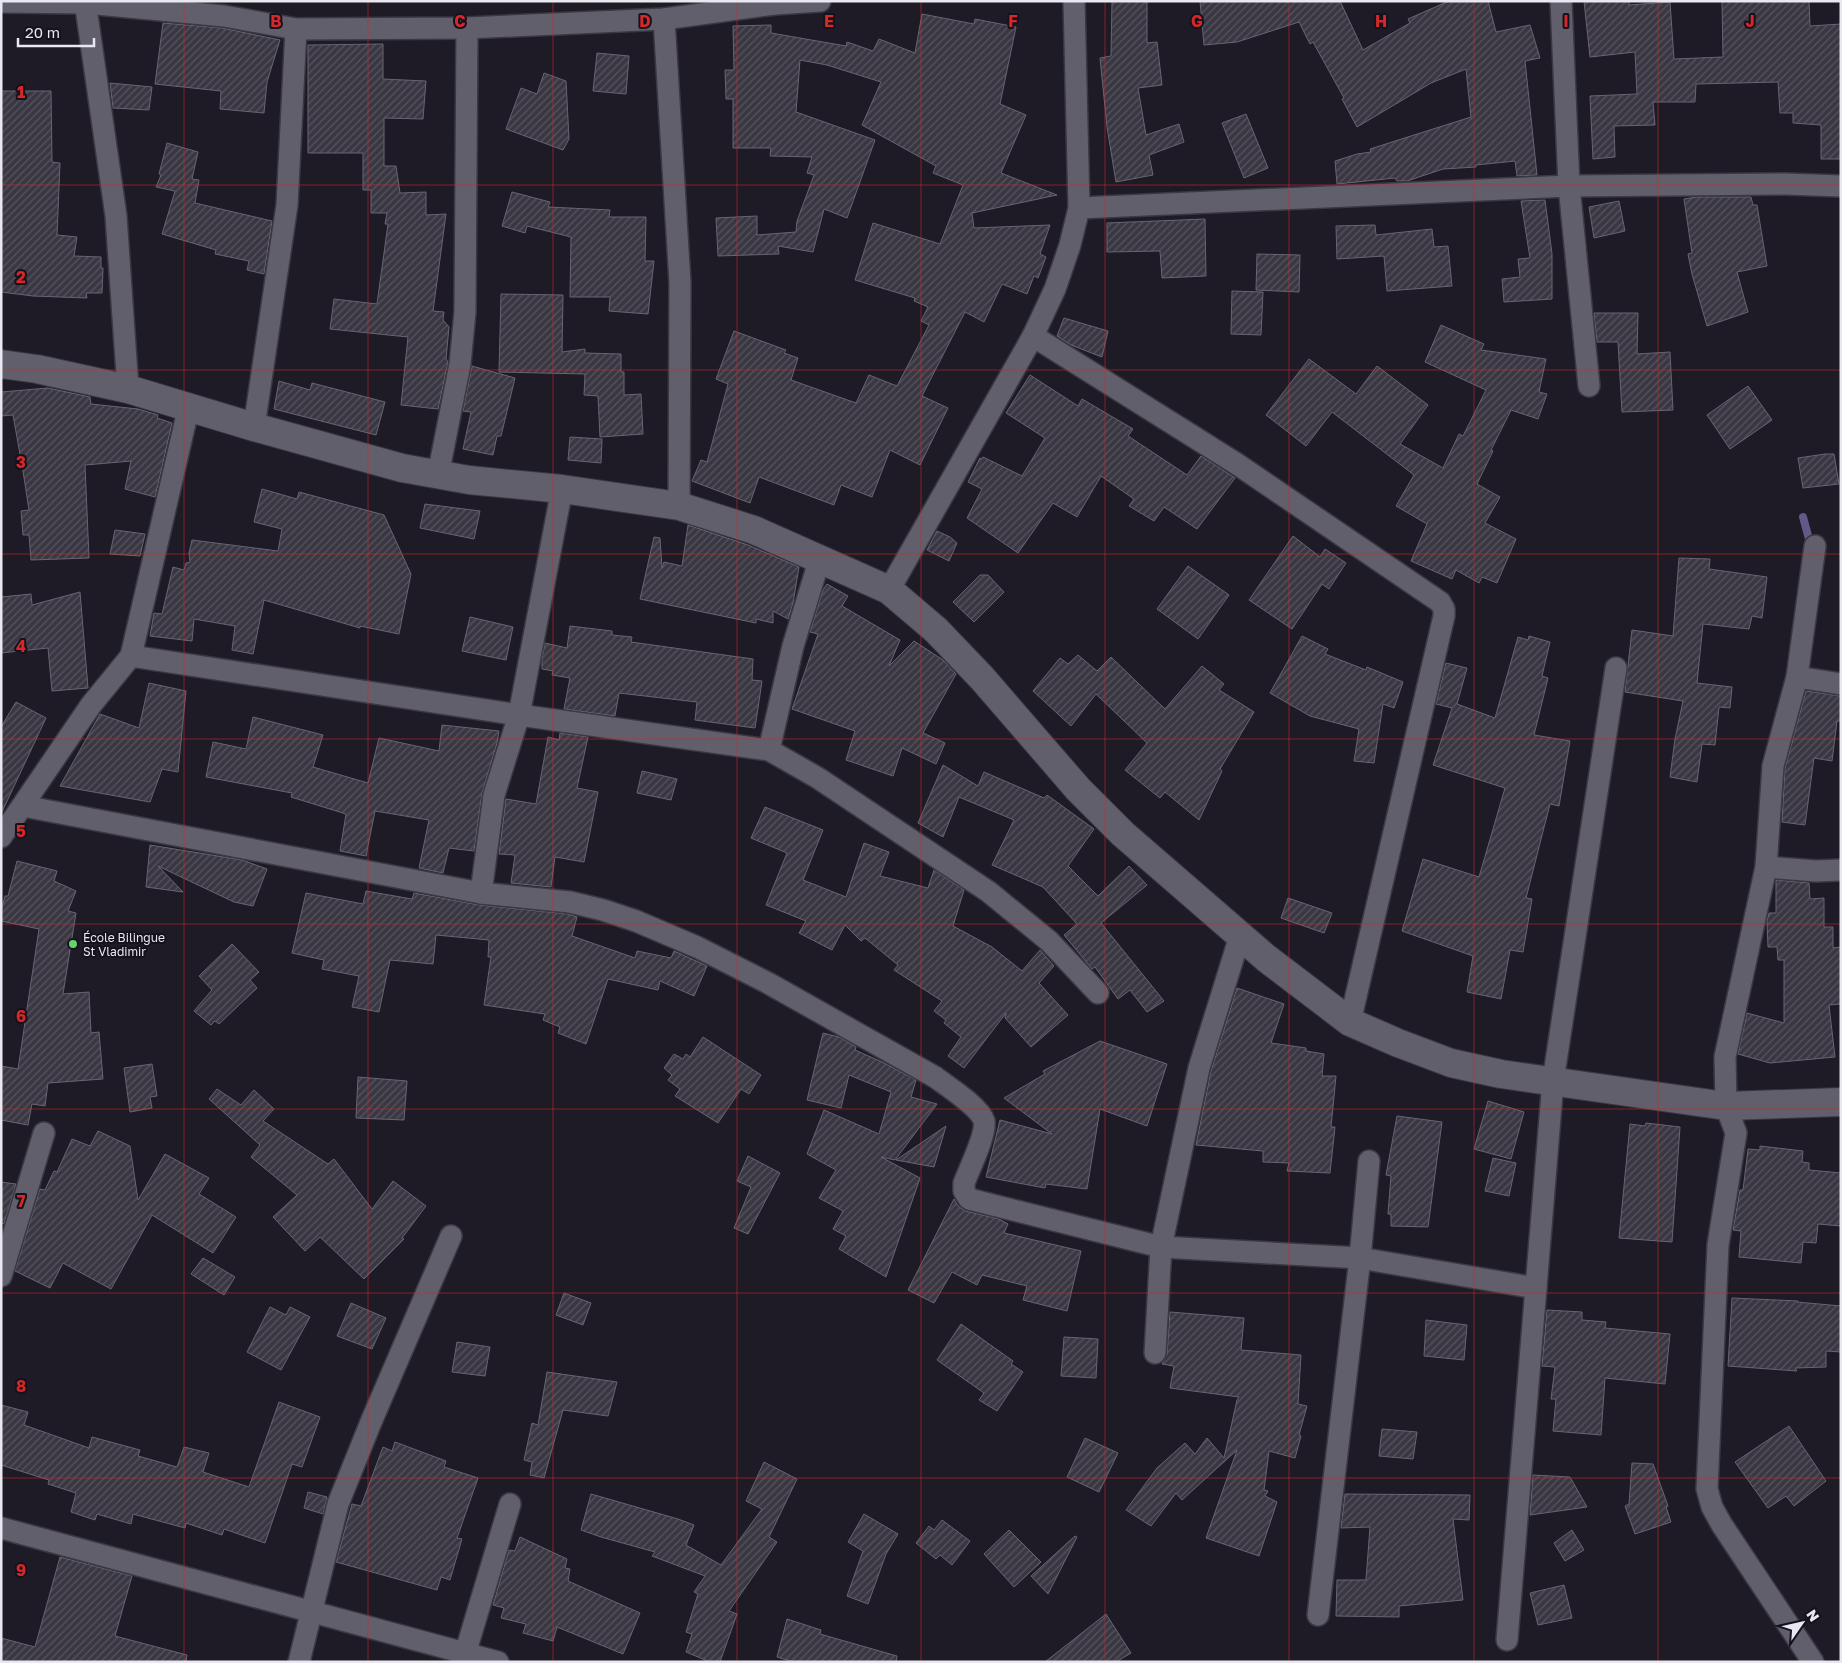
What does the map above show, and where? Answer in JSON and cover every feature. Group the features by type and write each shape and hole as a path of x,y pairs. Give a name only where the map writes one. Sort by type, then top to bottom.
{"street":[{"path":"1,2 86,2 224,16 296,29 467,28 664,19 820,1"},
{"path":"889,590 1033,336 1055,289 1070,245 1079,208 1074,1"},
{"path":"1561,1 1570,186 1589,386"},
{"path":"86,2 116,216 128,389"},
{"path":"664,19 680,283 679,506"},
{"path":"438,475 460,364 465,312 467,28"},
{"path":"254,427 286,205 296,29"},
{"path":"1079,208 1570,186 1786,184 1841,186"},
{"path":"1033,336 1237,464 1440,602 1444,609 1444,616 1350,1022"},
{"path":"1,364 36,369 128,389 190,406 254,427 402,468 438,475 562,489 679,506 754,530 889,590 943,636 1078,789 1116,827 1240,936 1350,1022 1451,1063 1501,1074 1726,1106 1841,1102"},
{"path":"1,837 92,705 131,656 190,406"},
{"path":"481,893 494,795 519,716 562,489"},
{"path":"1813,1662 1722,1525 1712,1507 1707,1489 1718,1245 1736,1132 1726,1106 1725,1057 1766,867 1773,766 1796,677 1815,546"},
{"path":"769,750 793,646 820,558"},
{"path":"131,656 519,716 769,750 818,778 990,892 1049,941 1098,993"},
{"path":"1508,1640 1553,1081 1616,668"},
{"path":"1796,677 1841,684"},
{"path":"23,806 481,893 570,902 603,910 697,947 768,983 935,1077 977,1110 984,1121 983,1136 964,1183 964,1191 969,1199 1161,1247 1360,1258 1536,1288"},
{"path":"1766,867 1816,871 1841,870"},
{"path":"1155,1353 1161,1247 1199,1068 1240,936"},
{"path":"1,1276 44,1133"},
{"path":"1318,1615 1360,1258 1369,1161"},
{"path":"299,1662 338,1504 451,1236"},
{"path":"465,1654 510,1504"},
{"path":"1,1528 498,1662"}],"building":[{"path":"1112,1 1147,1 1147,43 1157,42 1162,85 1138,88 1146,135 1179,124 1184,142 1149,155 1153,175 1116,182 1107,127 1100,58 1111,56"},
{"path":"1200,1 1340,1 1363,50 1410,23 1408,19 1449,1 1488,1 1496,32 1530,25 1540,58 1525,61 1537,175 1517,176 1515,161 1476,165 1476,167 1443,169 1407,181 1397,181 1395,178 1337,184 1335,161 1371,152 1370,149 1471,117 1466,69 1431,83 1357,127 1342,99 1344,98 1313,42 1310,44 1299,22 1237,42 1204,45"},
{"path":"1584,1 1629,1 1629,5 1670,2 1674,59 1723,57 1722,1 1809,1 1810,26 1841,24 1841,159 1821,159 1821,125 1793,123 1793,113 1780,113 1778,82 1696,84 1695,102 1653,102 1655,125 1614,126 1615,157 1593,159 1590,96 1637,94 1635,52 1590,57"},
{"path":"922,14 974,24 975,19 1016,27 1000,104 1026,115 1001,173 1057,195 972,213 974,228 1050,225 1040,254 1046,257 1038,278 1034,276 1027,294 1002,284 984,322 965,312 922,396 948,408 920,465 890,450 872,497 841,485 834,505 759,477 750,503 692,481 701,460 707,462 728,384 716,379 734,331 786,350 784,353 798,358 791,380 856,403 869,375 897,386 929,325 921,321 928,307 914,301 915,298 855,280 873,223 940,244 963,185 933,173 936,166 862,125 881,82 827,65 800,60 796,112 875,140 847,218 824,209 813,252 778,246 779,254 718,256 716,218 757,216 757,235 796,232 797,221 814,175 807,173 812,157 770,156 771,148 733,148 733,99 726,99 725,70 734,70 733,26 771,25 771,33 846,46 847,42 873,51 879,39 915,53"},
{"path":"163,23 222,28 280,40 267,82 264,113 220,109 221,91 155,84"},
{"path":"383,44 383,79 426,81 423,119 384,118 384,166 396,166 400,193 426,192 426,215 446,214 433,311 444,312 443,320 449,327 446,359 448,362 438,409 401,405 408,337 330,329 334,299 377,304 388,224 385,224 387,213 371,213 371,190 363,190 363,153 308,153 308,45"},
{"path":"597,53 629,56 626,94 593,91"},
{"path":"544,73 566,81 569,139 563,150 506,129 521,88 537,94"},
{"path":"110,83 152,87 149,110 113,108"},
{"path":"1,91 51,91 52,162 60,163 57,235 77,237 74,256 101,257 101,268 103,268 102,293 86,293 87,298 33,296 1,292"},
{"path":"1246,114 1268,168 1244,178 1222,123"},
{"path":"167,143 198,152 192,179 199,180 195,203 272,221 264,274 247,270 249,261 215,254 216,250 162,234 175,191 156,187 161,175 159,174"},
{"path":"512,192 550,202 548,207 610,210 609,217 646,217 645,261 654,261 648,314 609,311 610,297 570,297 571,237 527,226 525,233 502,226"},
{"path":"1697,197 1751,197 1753,205 1757,205 1767,266 1737,272 1748,312 1707,326 1688,254 1692,253 1684,199"},
{"path":"1545,200 1552,254 1552,299 1504,302 1502,279 1520,277 1518,259 1530,258 1521,201"},
{"path":"1619,201 1625,231 1594,238 1589,207"},
{"path":"1205,219 1206,276 1162,278 1160,251 1107,252 1107,223"},
{"path":"1375,225 1376,235 1432,229 1434,247 1448,246 1452,286 1387,291 1384,256 1337,259 1336,226"},
{"path":"1257,254 1300,255 1299,292 1256,290"},
{"path":"1232,291 1263,292 1261,335 1231,334"},
{"path":"501,294 563,295 562,352 585,349 585,353 621,354 621,372 624,372 624,395 641,394 643,434 600,437 598,396 584,395 585,374 499,372"},
{"path":"1594,313 1638,313 1637,354 1670,352 1673,410 1622,412 1618,342 1597,342"},
{"path":"1064,318 1108,331 1102,357 1071,345 1057,336"},
{"path":"1441,325 1484,344 1481,350 1546,359 1539,392 1547,394 1538,419 1511,410 1477,484 1500,497 1485,523 1516,539 1497,583 1482,577 1479,583 1456,570 1452,579 1411,561 1427,524 1396,506 1414,475 1332,412 1306,446 1266,415 1309,359 1356,394 1377,366 1428,405 1400,444 1443,468 1459,434 1463,436 1486,390 1425,362"},
{"path":"472,366 515,378 501,436 497,436 493,455 463,449 471,412 463,411"},
{"path":"1030,375 1078,406 1082,399 1133,429 1128,436 1187,475 1201,456 1235,478 1197,529 1164,507 1154,521 1129,506 1134,499 1101,476 1077,517 1053,503 1018,553 967,518 982,489 968,482 980,458 982,459 983,457 1022,476 1045,438 1006,413"},
{"path":"279,381 310,390 312,383 385,402 376,435 274,409"},
{"path":"1748,386 1772,420 1730,449 1707,415"},
{"path":"48,388 90,397 91,404 138,409 158,415 157,418 172,423 155,497 125,489 131,461 85,465 89,558 31,560 29,535 23,535 21,511 29,510 23,471 13,415 1,416 1,392"},
{"path":"570,437 602,439 601,463 568,460"},
{"path":"1834,454 1839,484 1803,488 1798,458"},
{"path":"262,489 297,499 299,492 384,515 411,574 399,634 360,626 360,628 264,600 253,654 232,650 235,626 194,619 192,641 150,636 154,613 162,614 173,567 184,570 186,563 190,562 189,553 192,540 278,551 282,529 254,522"},
{"path":"425,504 480,511 474,539 420,528"},
{"path":"688,525 748,545 799,567 793,603 788,619 773,611 773,623 756,619 756,623 640,599 654,537 660,538 662,568 664,562 682,566"},
{"path":"115,530 145,534 140,556 110,554"},
{"path":"937,531 950,537 957,543 949,561 927,550"},
{"path":"1293,536 1320,557 1325,549 1346,563 1329,589 1322,584 1292,629 1249,600"},
{"path":"1679,558 1710,559 1709,569 1767,577 1762,618 1752,616 1749,629 1703,624 1697,683 1732,687 1730,708 1719,707 1715,745 1702,744 1697,782 1670,777 1683,701 1625,692 1632,630 1673,636"},
{"path":"1188,566 1229,595 1198,639 1157,609"},
{"path":"980,575 988,575 1004,592 974,622 953,602"},
{"path":"827,584 848,596 842,606 900,640 889,666 914,641 943,660 956,674 923,733 945,743 936,764 902,748 893,776 846,760 855,731 792,709 818,634 810,632 823,590"},
{"path":"80,592 88,688 52,691 48,648 1,653 1,597 31,594 32,605"},
{"path":"470,617 513,627 506,660 462,651"},
{"path":"570,626 612,631 612,635 632,637 631,642 753,659 752,680 762,681 755,728 695,720 697,702 619,693 615,716 564,709 570,678 552,675 553,671 542,669 542,659 545,643 567,648"},
{"path":"1302,636 1328,649 1325,654 1366,670 1367,667 1403,682 1394,708 1383,704 1374,763 1354,761 1359,729 1310,716 1270,693"},
{"path":"1529,636 1550,642 1542,676 1548,678 1534,735 1570,741 1559,806 1550,804 1526,898 1532,899 1523,952 1510,950 1501,999 1467,992 1473,956 1402,931 1423,859 1479,877 1505,788 1433,765 1452,708 1436,704 1446,663 1467,668 1457,704 1495,718 1518,637 1528,640"},
{"path":"1078,655 1097,671 1111,657 1165,709 1202,666 1224,684 1219,690 1254,712 1220,769 1222,771 1199,820 1165,792 1160,798 1125,770 1147,743 1096,694 1071,726 1033,691 1060,658 1068,664"},
{"path":"149,683 186,691 178,772 162,769 150,802 60,786 100,714 139,728"},
{"path":"1806,691 1841,696 1841,721 1837,721 1832,761 1814,758 1805,825 1782,822 1785,768"},
{"path":"16,702 46,718 1,814 1,727"},
{"path":"253,717 323,735 313,767 368,783 379,738 439,751 442,725 499,731 482,793 474,851 449,848 443,873 419,868 429,820 375,811 366,856 340,851 346,814 291,797 292,793 206,777 213,742 246,749"},
{"path":"560,733 588,737 577,788 598,792 584,862 555,857 551,887 511,883 515,855 499,854 506,799 536,804 548,737 559,740"},
{"path":"943,765 978,786 984,772 1044,798 1047,795 1094,829 1068,866 1098,896 1129,866 1147,885 1101,923 1164,1001 1147,1012 1130,990 1118,999 1095,967 1092,969 1064,935 1077,924 1043,887 992,865 1014,820 959,797 943,837 918,823"},
{"path":"642,771 677,779 671,800 637,793"},
{"path":"765,807 823,830 803,880 846,897 864,843 889,852 880,876 928,888 934,870 964,890 953,926 992,947 1022,971 1040,950 1054,966 1039,983 1068,1015 1031,1047 1005,1018 1006,1013 964,1068 948,1056 961,1037 944,1023 946,1020 934,1011 942,1001 894,970 898,965 865,938 861,941 845,925 832,950 799,933 806,921 766,905 787,853 751,838"},
{"path":"150,845 242,860 267,869 253,906 234,902 158,866 183,892 146,887"},
{"path":"17,861 57,871 54,881 76,891 68,911 76,913 63,994 89,992 91,1033 99,1032 103,1079 48,1083 45,1106 32,1104 28,1125 1,1120 1,1066 18,1069 39,929 1,921 1,911 5,896 8,896"},
{"path":"1776,880 1809,883 1810,899 1824,898 1824,927 1833,927 1833,948 1841,947 1841,1004 1829,1005 1835,1057 1770,1063 1738,1054 1747,1013 1784,1023 1784,960 1778,960 1777,947 1768,947 1767,921 1769,913 1776,913"},
{"path":"366,891 412,899 414,893 479,905 568,914 577,917 572,936 635,958 637,951 671,958 674,951 707,966 694,996 660,981 658,990 608,979 586,1044 558,1033 560,1027 543,1020 545,1014 484,1005 491,957 488,957 489,940 436,935 433,964 390,960 379,1012 352,1007 359,976 322,969 324,960 292,953 306,893 363,904"},
{"path":"1288,898 1332,913 1324,933 1281,918"},
{"path":"232,944 259,972 250,980 257,988 219,1024 215,1021 211,1025 194,1011 212,990 199,976"},
{"path":"1237,988 1284,1004 1271,1043 1306,1048 1306,1051 1324,1054 1322,1076 1336,1076 1331,1127 1335,1127 1330,1173 1287,1171 1289,1163 1263,1162 1263,1151 1196,1145 1211,1071"},
{"path":"823,1033 839,1037 856,1047 855,1050 916,1080 911,1097 937,1104 895,1160 881,1157 920,1178 886,1277 839,1249 846,1236 833,1229 843,1211 819,1198 836,1170 807,1154 824,1110 879,1134 891,1092 849,1075 841,1108 807,1100"},
{"path":"703,1037 761,1075 749,1094 741,1089 718,1123 675,1096 680,1089 668,1080 672,1075 664,1068 674,1054 683,1059 686,1054 690,1057"},
{"path":"1100,1041 1167,1064 1147,1126 1100,1109 1087,1189 1046,1184 1045,1188 986,1177 1000,1120 1052,1134 1004,1098 1045,1074 1043,1071"},
{"path":"152,1064 157,1096 150,1097 152,1108 130,1112 124,1068"},
{"path":"358,1077 407,1081 404,1120 356,1118"},
{"path":"217,1089 241,1105 254,1090 274,1109 263,1121 328,1164 334,1159 372,1209 393,1181 426,1206 402,1238 404,1239 364,1279 320,1237 305,1251 273,1217 297,1195 251,1157 260,1145 209,1099"},
{"path":"1488,1101 1524,1112 1511,1159 1474,1149"},
{"path":"1397,1116 1442,1122 1428,1227 1391,1226 1391,1214 1388,1214 1391,1176 1386,1175"},
{"path":"1646,1123 1680,1127 1672,1242 1619,1238 1630,1124 1645,1126"},
{"path":"946,1126 934,1167 896,1160"},
{"path":"98,1131 130,1146 138,1200 165,1154 209,1178 199,1194 236,1217 213,1253 152,1215 111,1289 63,1263 50,1288 15,1271 40,1189 45,1190 54,1171 57,1172 72,1139 90,1146"},
{"path":"1760,1146 1803,1151 1802,1162 1809,1163 1809,1170 1841,1173 1841,1226 1818,1224 1816,1243 1803,1242 1801,1263 1739,1257 1741,1231 1733,1230 1740,1190 1743,1190 1748,1149 1760,1150"},
{"path":"748,1156 780,1173 748,1234 734,1228 751,1187 737,1181"},
{"path":"1493,1158 1516,1163 1509,1196 1485,1191"},
{"path":"1,1182 16,1184 4,1224 1,1223"},
{"path":"954,1199 958,1206 965,1211 999,1219 1008,1224 1004,1233 1081,1251 1067,1311 1023,1300 1027,1286 982,1275 977,1285 952,1272 934,1303 908,1290"},
{"path":"203,1258 235,1277 224,1295 191,1274"},
{"path":"564,1293 591,1303 583,1325 556,1315"},
{"path":"1732,1298 1798,1301 1841,1306 1841,1352 1826,1351 1826,1367 1795,1368 1797,1371 1728,1366"},
{"path":"351,1303 386,1318 372,1349 337,1336"},
{"path":"270,1307 286,1315 290,1307 310,1317 281,1370 247,1352"},
{"path":"1547,1310 1582,1312 1582,1320 1606,1322 1605,1328 1670,1334 1665,1384 1605,1378 1601,1435 1553,1431 1556,1399 1551,1399 1555,1367 1542,1366"},
{"path":"1170,1312 1244,1318 1241,1350 1301,1355 1298,1404 1307,1406 1299,1435 1301,1436 1295,1458 1269,1451 1264,1490 1268,1491 1265,1496 1277,1502 1259,1556 1206,1538 1237,1450 1182,1500 1176,1493 1151,1526 1126,1510 1157,1468 1185,1443 1195,1454 1207,1438 1224,1458 1239,1397 1170,1388 1174,1366 1162,1364 1167,1354"},
{"path":"1426,1320 1467,1325 1464,1360 1424,1356"},
{"path":"961,1324 1013,1361 1011,1364 1023,1372 997,1411 979,1400 984,1393 937,1360"},
{"path":"1064,1337 1098,1339 1096,1378 1061,1376"},
{"path":"457,1342 490,1347 485,1376 452,1372"},
{"path":"547,1372 617,1382 608,1416 563,1410 544,1478 530,1475 532,1462 524,1460 532,1423 538,1425"},
{"path":"279,1402 320,1417 302,1467 292,1464 265,1543 224,1529 222,1535 186,1523 185,1528 133,1514 131,1524 97,1514 95,1520 71,1512 76,1493 48,1484 49,1480 1,1465 1,1405 28,1412 24,1425 89,1448 92,1437 140,1450 138,1456 177,1467 184,1447 209,1453 203,1472 249,1487"},
{"path":"1789,1426 1826,1481 1794,1506 1786,1496 1768,1508 1735,1462"},
{"path":"1382,1429 1417,1432 1413,1459 1379,1456"},
{"path":"1085,1438 1118,1453 1099,1492 1067,1477"},
{"path":"395,1442 446,1461 444,1467 478,1478 457,1538 462,1539 450,1580 441,1577 437,1590 336,1562 352,1504 361,1506 383,1447 392,1451"},
{"path":"764,1462 797,1479 769,1537 777,1542 729,1611 737,1614 720,1662 710,1662 686,1652 692,1634 686,1632 698,1594 694,1592 705,1576 652,1556 655,1552 581,1530 591,1494 694,1525 686,1545 721,1565 762,1509 746,1501"},
{"path":"1632,1463 1653,1464 1668,1506 1666,1507 1671,1522 1635,1534 1625,1506 1629,1504"},
{"path":"1533,1475 1570,1477 1587,1507 1530,1515"},
{"path":"308,1492 327,1497 323,1514 304,1508"},
{"path":"1345,1494 1470,1495 1469,1520 1453,1519 1463,1600 1399,1606 1399,1617 1336,1616 1337,1580 1366,1580 1370,1527 1341,1528"},
{"path":"864,1514 898,1534 886,1554 868,1604 847,1596 863,1551 848,1542"},
{"path":"942,1520 970,1541 952,1565 940,1555 936,1559 916,1543 929,1526 934,1530"},
{"path":"1009,1530 1041,1562 1014,1587 984,1554"},
{"path":"1572,1530 1584,1550 1565,1561 1554,1543"},
{"path":"1075,1536 1077,1537 1048,1594 1031,1576"},
{"path":"520,1537 567,1559 565,1568 570,1569 568,1581 640,1613 623,1654 557,1627 553,1641 523,1633 526,1624 501,1618 504,1608 493,1605 509,1550 515,1551"},
{"path":"60,1557 132,1576 115,1636 187,1655 186,1662 1,1662 1,1638 35,1647"},
{"path":"1564,1585 1572,1618 1538,1625 1530,1593"},
{"path":"1106,1614 1131,1653 1116,1662 1045,1662"},
{"path":"787,1619 821,1630 820,1634 897,1656 896,1662 794,1662 777,1657"}],"waterway":[{"path":"1803,517 1809,539 1808,546"}],"place":[{"name":"École Bilingue St Vladimir","path":"73,944"}]}
